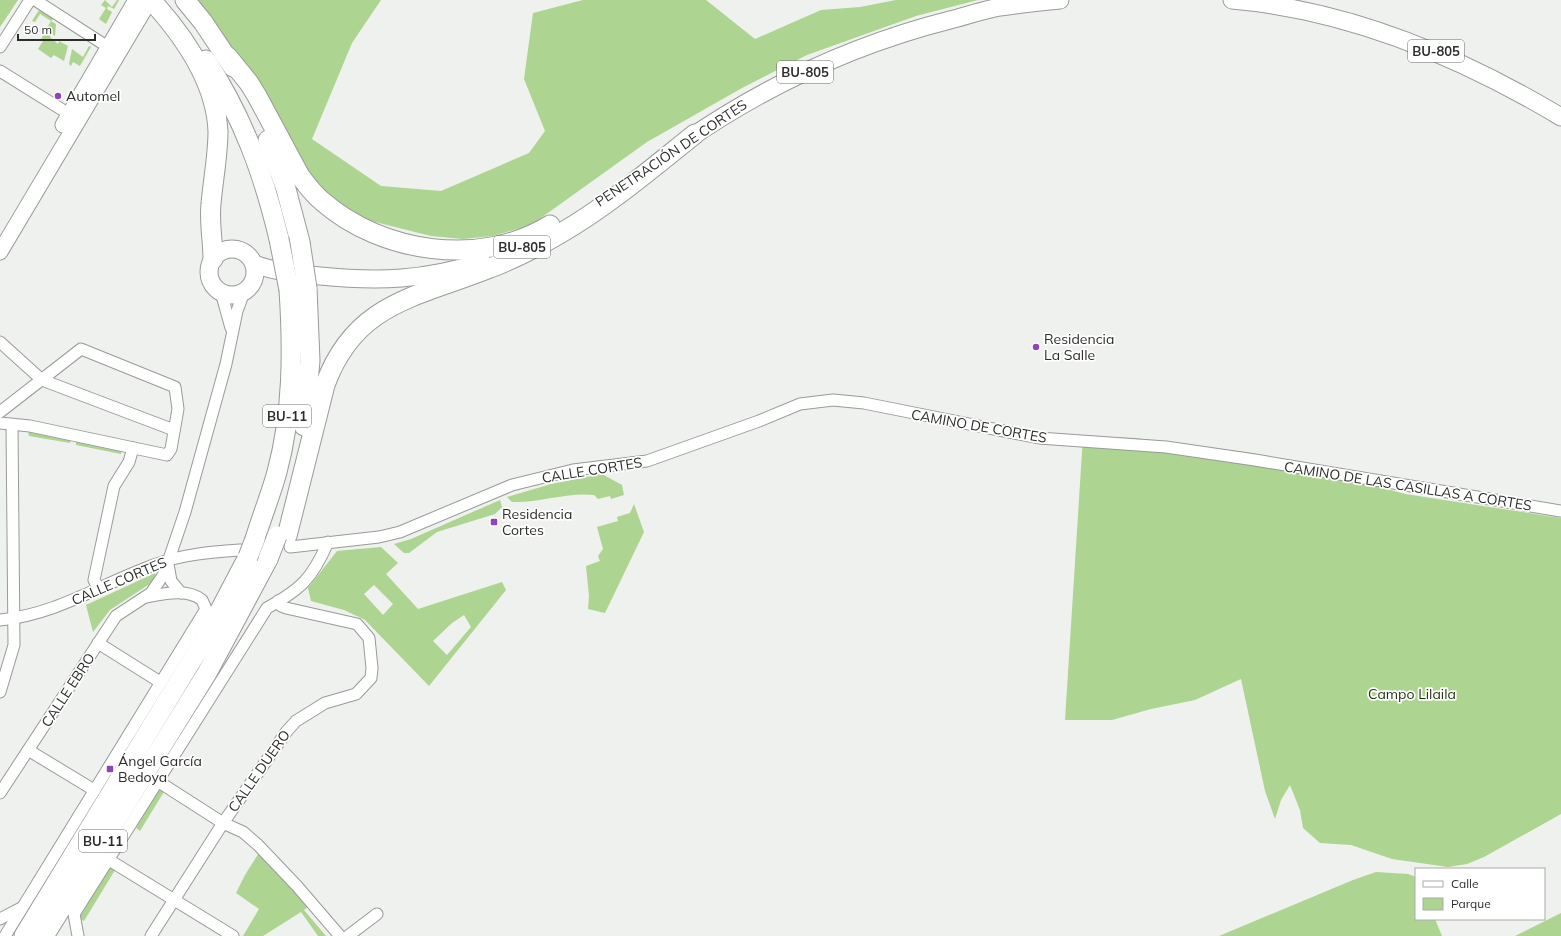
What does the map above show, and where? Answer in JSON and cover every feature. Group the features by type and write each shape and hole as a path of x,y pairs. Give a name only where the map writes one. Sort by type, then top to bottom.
{"highway":[{"path":"150,0 183,33 195,57 216,112 217,154 211,206 213,259"},
{"name":"BU-11","path":"44,936 162,745 211,680 230,649 280,547 301,443 308,392 310,361 298,289 279,239 264,182 254,153 222,86 183,33 162,0"},
{"name":"BU-11","path":"24,936 206,637 248,549 277,472 288,412 298,289 300,242 280,169 252,105 228,57 185,0"},
{"path":"228,57 249,83 257,96 300,176 321,201 346,219 363,228 390,239 420,247 474,249 523,237 545,228 695,134"},
{"path":"280,547 325,385 331,368 354,334 392,305 427,290 491,268 560,233 621,193 695,134"}],"main road":[{"path":"0,233 69,114 104,45 136,0"},
{"path":"0,252 150,0"},
{"name":"PENETRACIÓN DE CORTES","path":"251,278 281,272 358,280 385,280 439,274 495,258 552,233 695,134 739,106 837,57 873,43 923,27 992,9 1060,0"},
{"name":"BU-805","path":"1232,0 1300,10 1340,20 1436,51 1494,80 1561,117"},
{"path":"220,292 210,281 209,266 218,254 231,249 245,253 251,278"},
{"name":"BU-805","path":"220,292 232,295 251,278"}],"street":[{"path":"0,47 30,0"},
{"path":"35,0 104,45"},
{"path":"0,71 69,114"},
{"name":"CALLE EBRO","path":"0,793 116,616 145,598 160,583 185,512 200,462 226,364 240,300 251,278"},
{"path":"220,292 228,312 232,332"},
{"path":"0,342 42,380 174,430"},
{"path":"0,412 81,349 175,387 178,409 171,450 167,455 30,426 0,423"},
{"name":"CAMINO DE CORTES","path":"800,404 833,400 864,403 1039,438 1166,447 1255,460"},
{"name":"CALLE CORTES","path":"280,547 379,537 400,532 500,489 544,476 573,470 647,461 760,421 800,404"},
{"path":"0,692 14,645 12,425"},
{"path":"98,589 94,580 114,486 129,462 133,448"},
{"name":"CAMINO DE LAS CASILLAS A CORTES","path":"1255,460 1561,511"},
{"path":"78,936 74,914 159,782 267,608 301,586 312,574 328,542"},
{"name":"CALLE CORTES","path":"0,620 14,619 58,607 168,560 248,549"},
{"path":"5,936 206,609 205,604 198,597 181,593 171,581 168,560"},
{"name":"CALLE EBRO","path":"145,598 162,594 181,593"},
{"name":"CALLE DUERO","path":"150,936 223,823 286,731 296,721 325,703 356,694 366,684 372,673 369,638 357,624 286,608 281,606 278,601"},
{"path":"98,643 160,682"},
{"path":"28,750 94,790"},
{"path":"159,782 223,823 243,832 260,846 340,936"},
{"path":"109,860 233,936"},
{"path":"0,919 23,907"},
{"path":"348,936 377,914"}],"green space":[{"path":"0,0 18,0 0,27"},
{"path":"105,0 112,7 117,0 119,0 114,9 108,6 107,9 112,12 106,24 99,19 106,8 101,5"},
{"path":"196,0 381,0 352,43 312,139 381,186 441,191 529,153 545,131 524,79 533,13 583,0 706,0 755,39 821,10 860,7 896,0 978,0 916,16 807,55 742,88 647,142 531,225 493,236 463,239 431,236 363,219 326,193 289,148"},
{"path":"39,10 53,19 51,21 40,14 35,22 32,21"},
{"path":"51,21 56,24 55,36 52,34 50,37 58,44 59,41 68,46 64,61 54,55 51,58 38,49 43,41 41,39"},
{"path":"89,46 91,47 80,66 73,62 71,66 69,64 72,49 83,57"},
{"path":"28,431 71,440 70,443 29,436"},
{"name":"Campo Lilaila","path":"1083,436 1136,438 1253,453 1405,494 1561,518 1561,814 1484,857 1467,864 1448,867 1392,859 1351,845 1320,843 1303,828 1300,810 1290,785 1281,800 1275,819 1265,791 1241,679 1195,700 1151,709 1112,720 1065,720"},
{"path":"76,441 122,450 121,454 76,445"},
{"path":"602,474 622,485 624,495 611,499 610,496 598,499 594,495 584,494 522,502 512,502 507,497 551,484"},
{"path":"500,500 502,507 495,514 437,532 409,553 404,553 394,544 411,539"},
{"path":"634,504 644,532 605,613 588,609 589,596 586,566 600,561 598,556 603,549 597,527 618,521 617,517 630,513"},
{"path":"381,547 398,563 386,574 418,609 502,582 506,590 429,686 365,620 344,610 311,601 308,588 337,551","holes":["374,585 393,604 383,615 364,594","464,615 471,627 447,655 433,641 452,623"]},
{"path":"155,573 156,578 110,610 93,632 86,605"},
{"path":"160,788 165,790 140,831 136,828"},
{"path":"260,851 309,906 304,910 326,936 318,936 301,912 263,936 243,936 259,909 236,893"},
{"path":"110,867 115,870 84,921 79,918"},
{"path":"1376,872 1408,874 1415,877 1415,920 1435,920 1442,936 1219,936 1353,880"},
{"path":"1561,913 1561,936 1515,936"}],"place":[{"name":"Automel","path":"58,96"},
{"name":"Residencia La Salle","path":"1036,347"},
{"name":"Residencia Cortes","path":"494,522"},
{"name":"Ángel García Bedoya","path":"110,769"}]}
